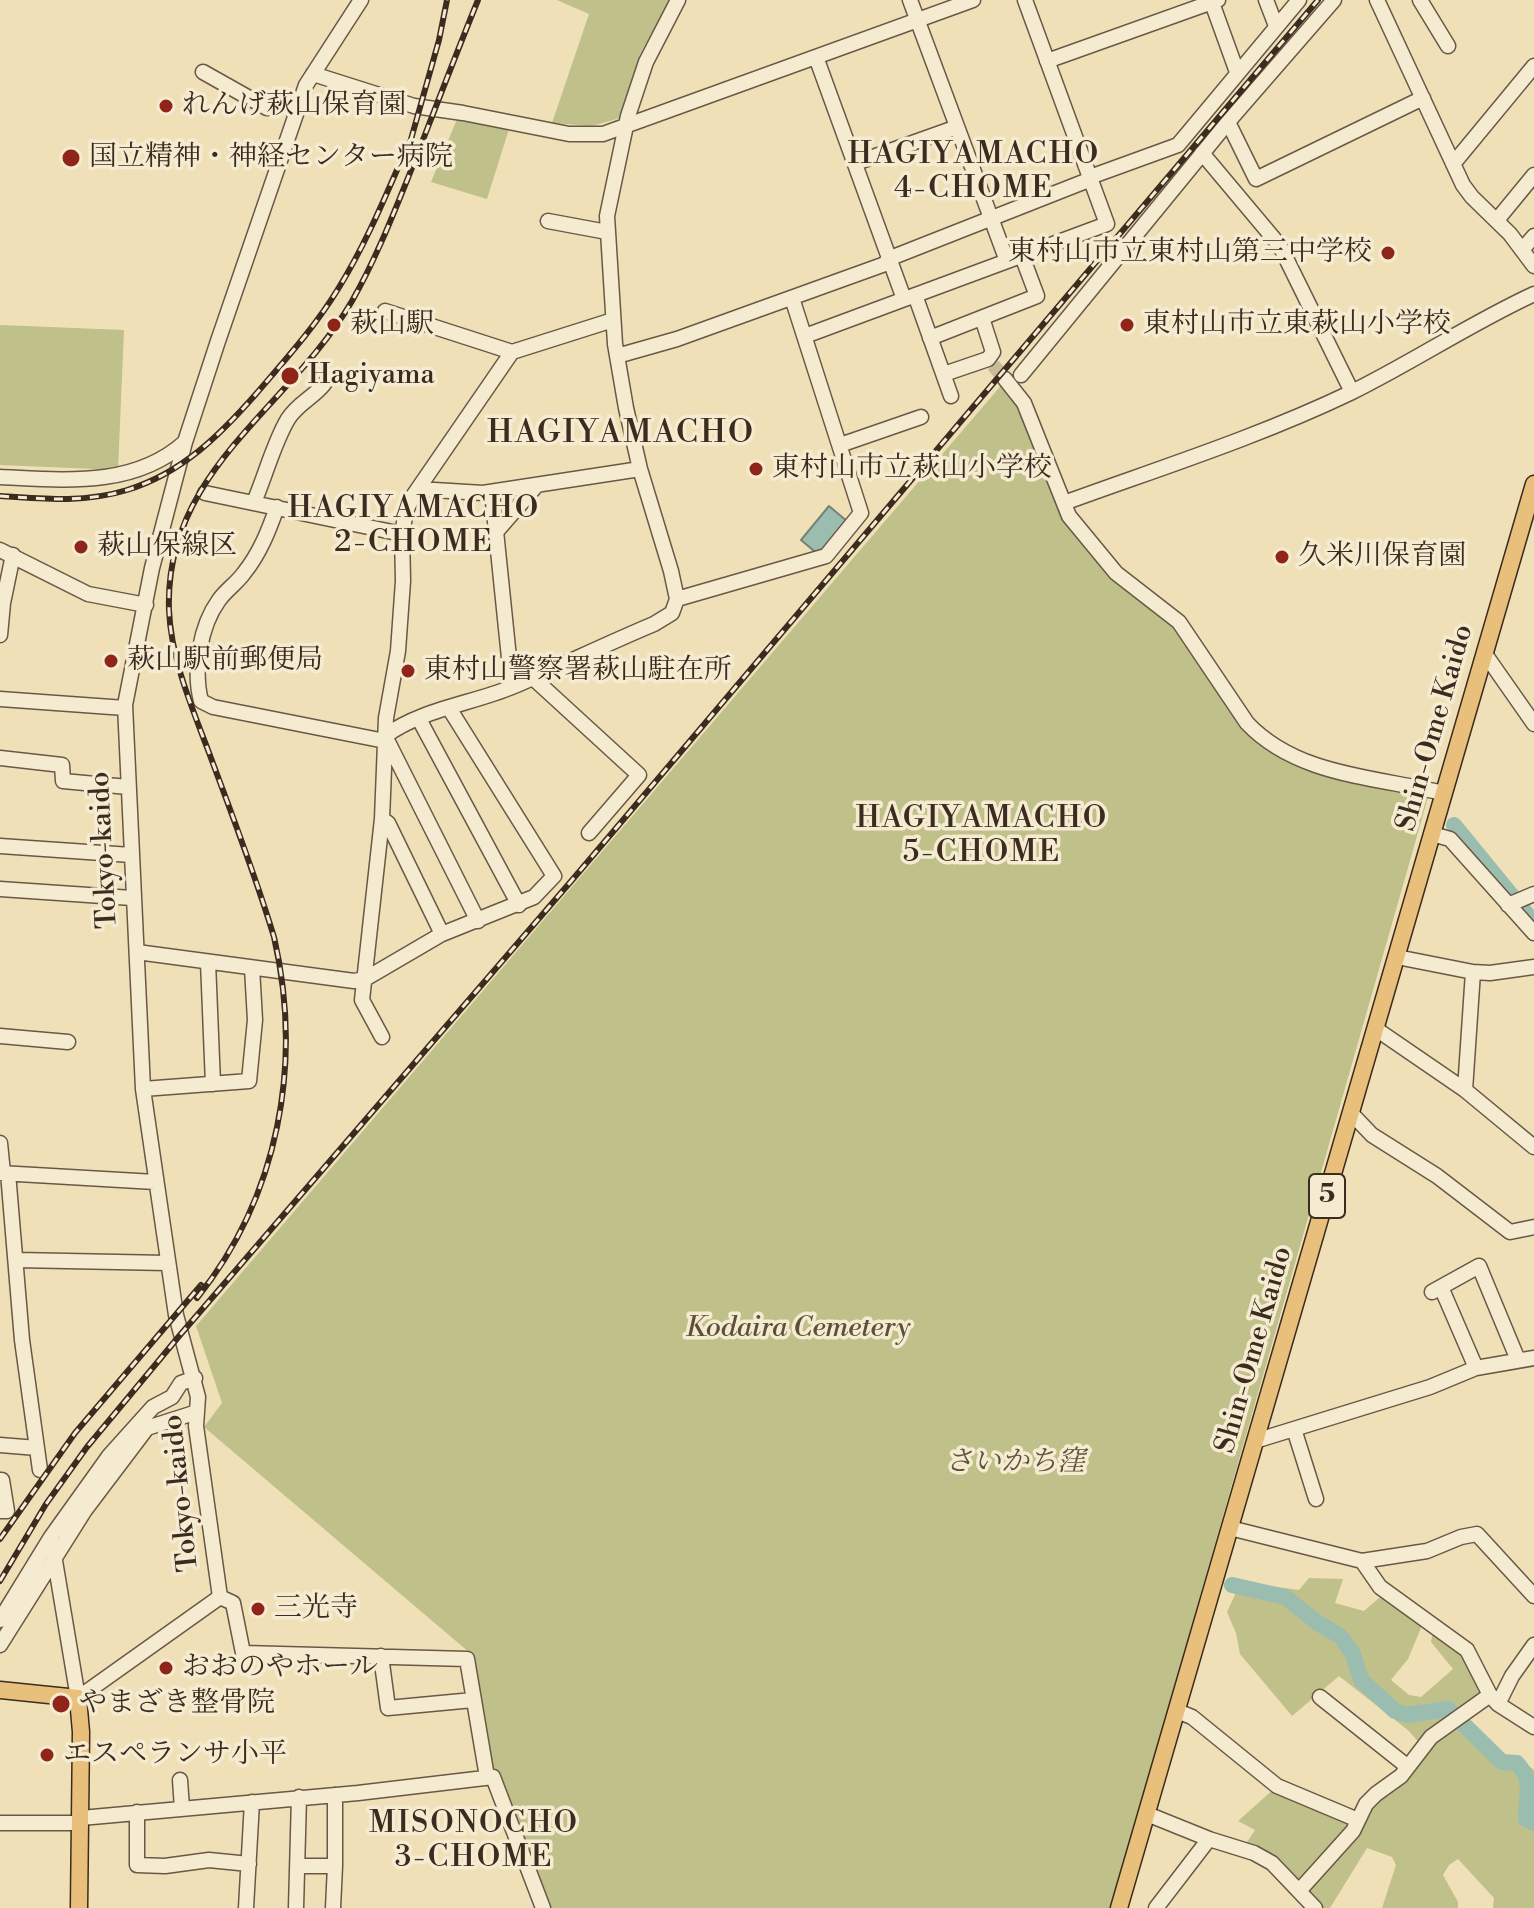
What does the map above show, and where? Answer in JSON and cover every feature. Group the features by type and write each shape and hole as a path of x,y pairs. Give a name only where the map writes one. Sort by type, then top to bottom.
{"main road":[{"name":"Shin-Ome Kaido","path":"1119,1908 1443,793 1485,654 1528,529 1534,484"},
{"path":"0,1690 78,1698 81,1732 79,1908"}],"street":[{"name":"Tokyo-kaido","path":"78,1698 226,1600 196,1426 195,1378 180,1335 167,1263 143,1089 125,708 129,671 152,568 185,442 306,85 361,0"},
{"path":"277,507 265,540 244,573 217,601 198,649 196,683 201,701 213,707 385,738 419,719 512,687 654,624 672,613 677,599 640,469 617,356 607,232 608,203 625,125 646,62 678,0"},
{"path":"910,0 1007,261"},
{"path":"805,336 1107,224 1025,0"},
{"path":"1266,0 1276,26"},
{"path":"617,356 677,339 885,264 888,259 990,217 1178,145 1299,0"},
{"path":"1021,375 1202,153 1334,0"},
{"path":"1420,0 1448,46"},
{"path":"313,74 414,106 569,134 603,134 968,1"},
{"path":"1047,61 1214,1 1237,72"},
{"path":"1379,1 1453,164 1472,197 1497,220 1534,266"},
{"path":"816,57 888,259 930,338 951,396"},
{"path":"1453,164 1534,66"},
{"path":"203,72 267,108"},
{"path":"1228,122 1256,179 1423,98"},
{"path":"856,163 957,127"},
{"path":"1202,153 1280,246 1352,392"},
{"path":"1497,220 1534,175"},
{"path":"548,221 607,232"},
{"path":"1522,250 1534,236"},
{"path":"930,338 1037,296 1022,256"},
{"path":"1064,503 1253,436 1352,392 1534,294"},
{"path":"677,599 826,556 861,513 792,298"},
{"path":"385,311 512,352 613,320"},
{"path":"944,374 990,362 993,352 982,318"},
{"path":"382,1037 362,1000 382,819 386,718 398,651 403,581 402,534 406,511 512,352"},
{"path":"1005,379 1024,403 1069,516 1116,573 1179,622 1247,723 1260,736 1280,750 1312,764 1443,793"},
{"path":"254,502 288,420 304,400 315,396 324,384"},
{"path":"840,445 921,417"},
{"path":"0,477 69,480 123,475 171,453 185,442"},
{"path":"418,489 492,492 640,469"},
{"path":"497,531 537,485"},
{"path":"492,492 512,687"},
{"path":"205,493 402,534"},
{"path":"0,635 7,552 88,594 146,605"},
{"path":"1485,654 1534,724"},
{"path":"532,677 639,775 589,833"},
{"path":"0,699 125,708"},
{"path":"137,952 354,981 365,979 442,934 534,897 554,876 449,708"},
{"path":"419,719 519,905"},
{"path":"385,738 478,921"},
{"path":"0,758 62,765 63,781 128,787"},
{"path":"382,819 388,823 442,934"},
{"path":"1432,834 1450,839 1519,900 1534,933"},
{"path":"0,846 131,855"},
{"path":"0,889 132,898"},
{"path":"1397,957 1473,972 1534,967"},
{"path":"208,962 213,1084"},
{"path":"143,1089 249,1081 255,1020 252,968"},
{"path":"1465,1090 1473,972"},
{"path":"1376,1029 1465,1090 1534,1147"},
{"path":"0,1036 68,1042"},
{"path":"1351,1113 1372,1135 1437,1176 1510,1232 1534,1227"},
{"path":"0,1143 17,1260 22,1340 40,1470"},
{"path":"4,1173 155,1182"},
{"path":"17,1260 167,1263"},
{"path":"1476,1368 1437,1290 1479,1266 1518,1360"},
{"path":"1255,1441 1430,1387 1476,1368 1534,1358"},
{"path":"0,1620 51,1537 109,1456 153,1407 172,1397 181,1383 195,1378"},
{"path":"0,1645 85,1510 147,1428 197,1412"},
{"path":"1294,1429 1316,1499"},
{"path":"0,1445 37,1448"},
{"path":"0,1480 7,1511 0,1511"},
{"path":"1230,1528 1362,1561 1427,1551 1477,1534 1534,1596"},
{"path":"51,1537 78,1698"},
{"path":"1362,1561 1380,1587 1467,1650 1494,1699 1534,1727"},
{"path":"226,1600 243,1653 467,1659 487,1777"},
{"path":"1299,1891 1340,1846 1366,1804 1401,1776 1431,1737 1456,1718 1494,1699 1534,1645"},
{"path":"381,1656 388,1708 473,1700"},
{"path":"1320,1697 1408,1767"},
{"path":"1177,1711 1192,1717 1277,1786 1358,1820"},
{"path":"0,1823 81,1820 493,1777 543,1908"},
{"path":"180,1780 182,1808"},
{"path":"333,1908 335,1795"},
{"path":"296,1908 299,1797"},
{"path":"246,1908 252,1802"},
{"path":"137,1812 137,1865 165,1866 209,1860 249,1864"},
{"path":"1147,1814 1254,1853 1272,1863 1315,1908"},
{"path":"1156,1908 1209,1839"},
{"path":"298,1866 335,1866"}],"green space":[{"path":"557,0 670,0 640,54 620,118 592,126 552,123 589,14"},
{"path":"457,119 509,129 487,199 431,182"},
{"path":"0,325 124,330 118,470 0,465"},
{"name":"Kodaira Cemetery","path":"1004,382 1022,405 1063,519 1178,625 1259,740 1429,794 1111,1908 547,1908 486,1773 470,1653 204,1427 222,1403 196,1326"},
{"path":"1309,1578 1343,1579 1335,1603 1364,1611 1379,1598 1389,1599 1423,1623 1408,1659 1391,1680 1409,1695 1421,1697 1453,1669 1431,1642 1433,1631 1466,1659 1482,1690 1461,1708 1464,1714 1500,1754 1534,1770 1534,1908 1493,1908 1494,1898 1458,1859 1449,1865 1443,1875 1458,1902 1458,1908 1382,1908 1396,1865 1392,1857 1367,1848 1330,1908 1323,1908 1245,1845 1255,1830 1238,1821 1274,1789 1361,1824 1371,1803 1426,1751 1409,1731 1339,1676 1292,1716 1240,1654 1227,1612 1241,1582 1299,1590"}],"shaded area":[{"path":"829,506 848,522 820,556 801,540"}],"waterway":[{"path":"1454,825 1534,923"},
{"path":"1232,1585 1285,1597 1340,1636 1353,1654 1361,1680 1395,1711 1407,1715 1448,1709 1502,1762 1517,1763 1527,1782 1526,1819 1534,1823"}],"tunnel":[{"path":"993,365 1005,379"}],"railway":[{"path":"406,157 447,0"},
{"path":"197,1298 225,1258 248,1216 265,1172 277,1126 284,1080 286,1032 274,937 178,664 169,610 173,561 187,518 208,479 235,443 297,375 352,301 393,216 478,0"},
{"path":"0,1581 46,1504 87,1447 180,1335 573,879 1318,0"},
{"path":"0,496 64,499 111,494 147,483 198,451 256,394 329,303 367,237 407,147"},
{"path":"0,1539 75,1433 201,1285"}],"place":[{"name":"れんげ萩山保育園","path":"166,106"},
{"name":"国立精神・神経センター病院","path":"71,158"},
{"name":"東村山市立東村山第三中学校","path":"1388,253"},
{"name":"萩山駅","path":"334,325"},
{"name":"東村山市立東萩山小学校","path":"1127,325"},
{"name":"Hagiyama","path":"290,376"},
{"name":"東村山市立萩山小学校","path":"756,469"},
{"name":"萩山保線区","path":"81,547"},
{"name":"久米川保育園","path":"1282,557"},
{"name":"萩山駅前郵便局","path":"111,661"},
{"name":"東村山警察署萩山駐在所","path":"408,671"},
{"name":"三光寺","path":"258,1609"},
{"name":"おおのやホール","path":"166,1668"},
{"name":"やまざき整骨院","path":"61,1704"},
{"name":"エスペランサ小平","path":"47,1755"}],"district":[{"name":"HAGIYAMACHO 4-CHOME","path":"974,173"},
{"name":"HAGIYAMACHO","path":"621,434"},
{"name":"HAGIYAMACHO 2-CHOME","path":"414,527"},
{"name":"HAGIYAMACHO 5-CHOME","path":"982,837"},
{"name":"MISONOCHO 3-CHOME","path":"474,1842"}],"park label":[{"name":"さいかち窪","path":"1015,1463"}]}
